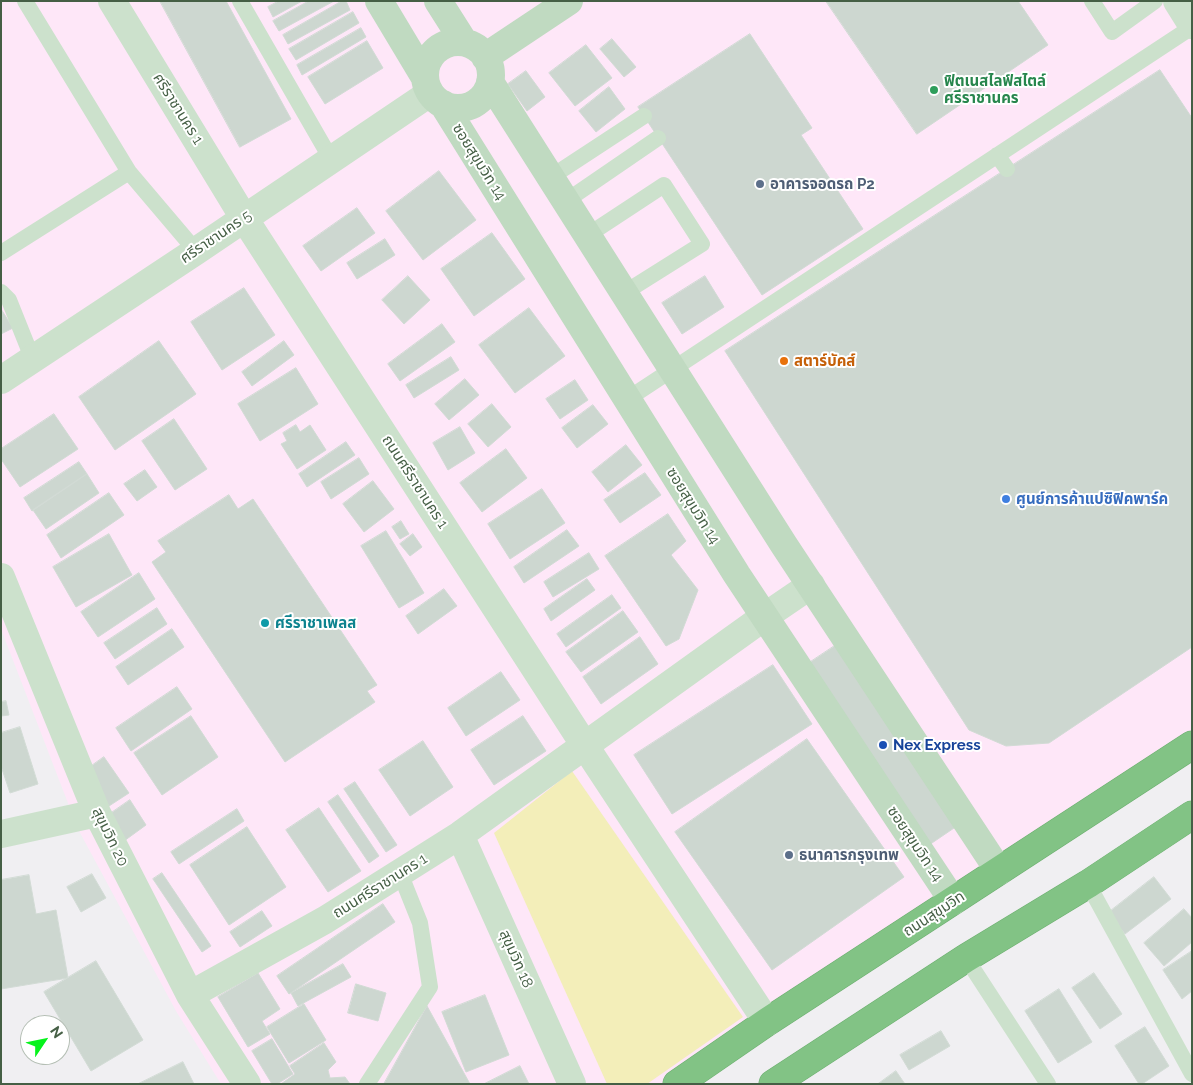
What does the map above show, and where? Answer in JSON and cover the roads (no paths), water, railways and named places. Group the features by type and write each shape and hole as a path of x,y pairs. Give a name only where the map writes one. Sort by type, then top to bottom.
{"highway":[{"name":"ถนนสุขุมวิท","path":"677,1084 767,1022 1192,745"},
{"path":"773,1084 966,958 1088,884 1192,815"}],"street":[{"name":"ศรีราชานคร 1","path":"112,1 244,218"},
{"name":"ซอยสุขุมวิท 14","path":"379,1 432,91 764,617 953,901"},
{"path":"438,1 480,60 566,201 784,546 999,871"},
{"path":"480,60 569,1"},
{"path":"1177,1 1192,26"},
{"path":"454,42 480,60 486,91 472,105 452,108 432,91 430,57 444,44 454,42"},
{"name":"ศรีราชานคร 5","path":"1,380 432,91"},
{"name":"ถนนศรีราชานคร 1","path":"244,218 585,746 767,1022"},
{"name":"สุขุมวิท 20","path":"1,577 97,813 190,996 247,1084"},
{"path":"585,746 764,617 811,586"},
{"name":"ถนนศรีราชานคร 1","path":"190,996 325,920 400,873 460,835 585,746"},
{"path":"1,834 97,813"},
{"name":"สุขุมวิท 18","path":"460,835 572,1084"}],"lane":[{"path":"25,1 128,172 196,251"},
{"path":"240,1 331,159"},
{"path":"1092,1 1112,32 1155,1"},
{"path":"626,400 672,369 1002,162 1192,26"},
{"path":"551,177 644,116"},
{"path":"566,201 658,138"},
{"path":"1,253 128,172"},
{"path":"588,235 664,185 702,244 624,293"},
{"path":"1,292 9,300 33,360"},
{"path":"367,1084 430,987 420,923 400,873"},
{"path":"1088,884 1192,1074"},
{"path":"966,958 1048,1084"}],"place":[{"name":"ฟิตเนสไลฟ์สไตล์ ศรีราชานคร","path":"934,90"},
{"name":"อาคารจอดรถ P2","path":"760,184"},
{"name":"สตาร์บัคส์","path":"784,361"},
{"name":"ศูนย์การค้าแปซิฟิคพาร์ค","path":"1006,499"},
{"name":"ศรีราชาเพลส","path":"265,623"},
{"name":"Nex Express","path":"883,745"},
{"name":"ธนาคารกรุงเทพ","path":"789,855"}]}
